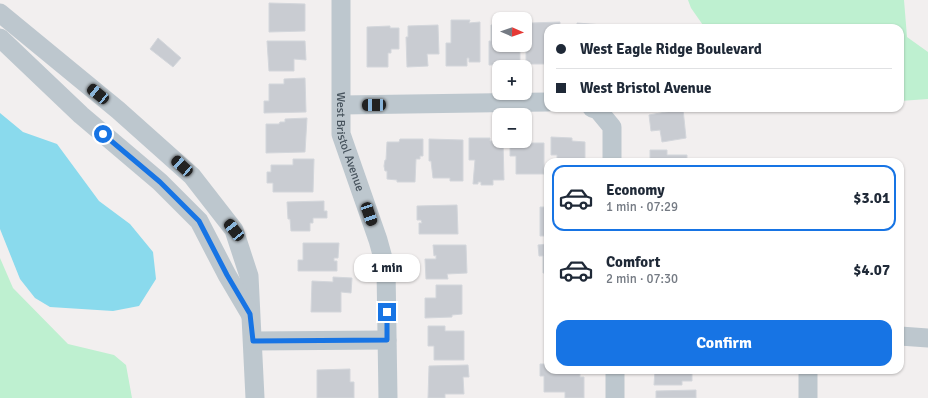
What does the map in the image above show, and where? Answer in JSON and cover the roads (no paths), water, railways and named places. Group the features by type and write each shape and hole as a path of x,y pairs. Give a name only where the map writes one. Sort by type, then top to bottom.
{"street":[{"name":"West Bristol Avenue","path":"341,0 341,134 378,240 386,269 388,398"},
{"path":"0,13 118,110 192,176 234,230 249,276 255,398"},
{"path":"0,38 81,115 160,182 199,221 227,275 250,314"},
{"path":"342,105 544,102"},
{"path":"598,112 612,127 612,158"},
{"path":"904,336 928,338"},
{"path":"253,341 387,340"},
{"path":"615,374 615,398"},
{"path":"808,374 808,398"}],"water":[{"path":"0,113 23,132 57,144 99,201 130,224 153,252 156,279 139,306 113,311 50,307 35,298 20,279 0,229"}]}
